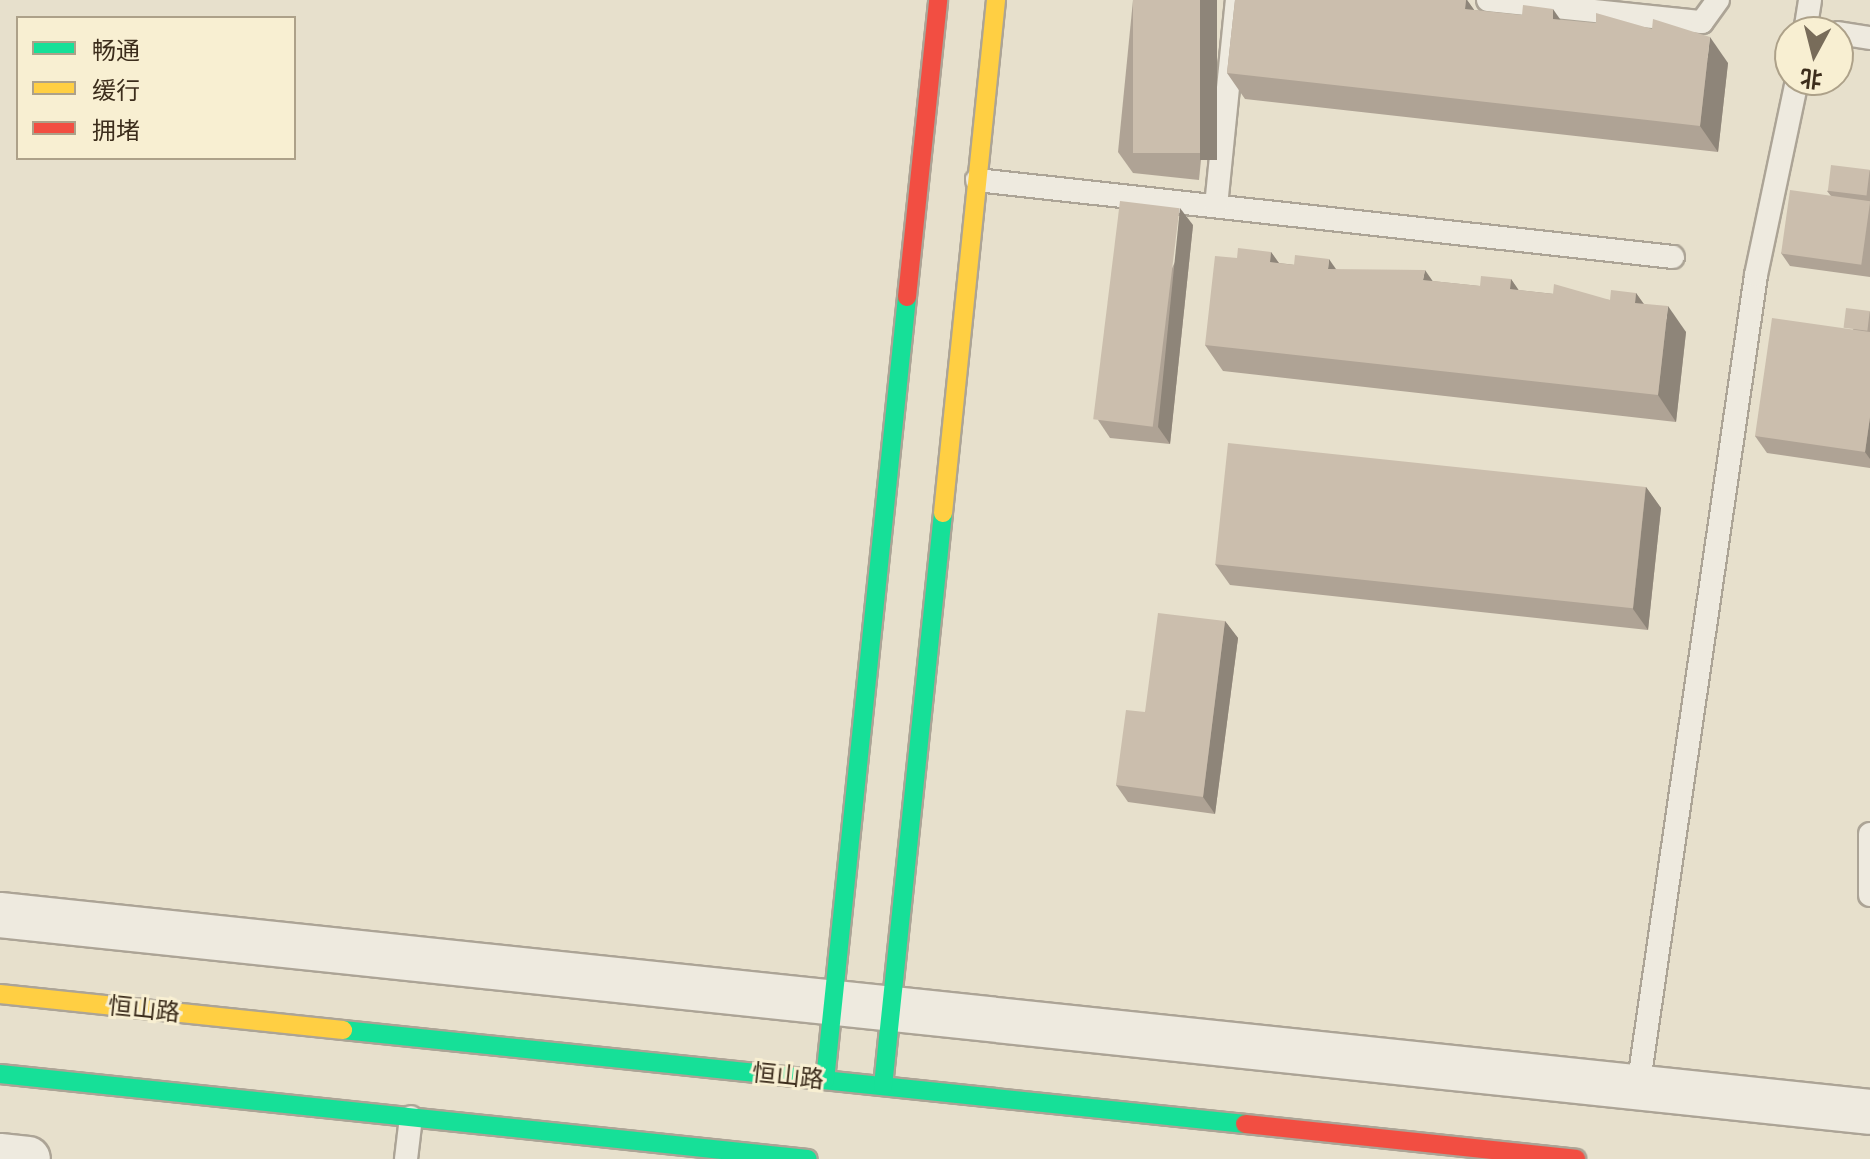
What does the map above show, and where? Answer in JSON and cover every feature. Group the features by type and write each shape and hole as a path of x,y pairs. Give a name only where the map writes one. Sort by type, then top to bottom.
{"main road":[{"path":"825,1080 938,0"},
{"path":"883,1086 996,0"},
{"name":"恒山路","path":"0,994 1576,1159"},
{"path":"0,1074 808,1159"}],"street":[{"path":"0,915 1870,1112"},
{"path":"0,1156 28,1159"}],"lane":[{"path":"1216,206 1237,0"},
{"path":"1488,0 1702,22 1718,0"},
{"path":"1638,1088 1756,275 1794,96"},
{"path":"977,180 1673,257"},
{"path":"1870,834 1870,895"},
{"path":"406,1159 411,1117"}],"building":[{"path":"1133,0 1200,0 1200,153 1133,153"},
{"path":"1235,0 1466,0 1465,9 1522,15 1523,5 1553,9 1553,19 1596,23 1596,13 1652,29 1653,19 1710,37 1700,126 1227,73"},
{"path":"1831,165 1870,170 1867,196 1828,191"},
{"path":"1790,190 1870,201 1861,265 1781,253"},
{"path":"1120,201 1180,208 1153,427 1093,419"},
{"path":"1238,248 1271,252 1270,262 1294,265 1295,255 1329,259 1328,269 1425,270 1423,280 1480,286 1481,276 1511,279 1510,289 1553,294 1554,284 1610,300 1611,290 1636,293 1635,303 1668,306 1658,395 1205,345 1215,256 1237,258"},
{"path":"1846,308 1870,311 1867,331 1844,328"},
{"path":"1772,318 1870,332 1870,417 1865,452 1755,436"},
{"path":"1228,443 1646,487 1633,608 1215,564"},
{"path":"1158,613 1225,621 1203,797 1116,785 1126,710 1145,712"}],"traffic: fast":[{"path":"825,1080 907,297"},
{"path":"883,1086 943,513"},
{"path":"343,1030 1245,1124"},
{"path":"0,1074 808,1159"}],"traffic: slow":[{"path":"943,513 996,0"},
{"path":"0,994 343,1030"}],"traffic: jam":[{"path":"907,297 938,0"},
{"path":"1245,1124 1576,1159"}]}
